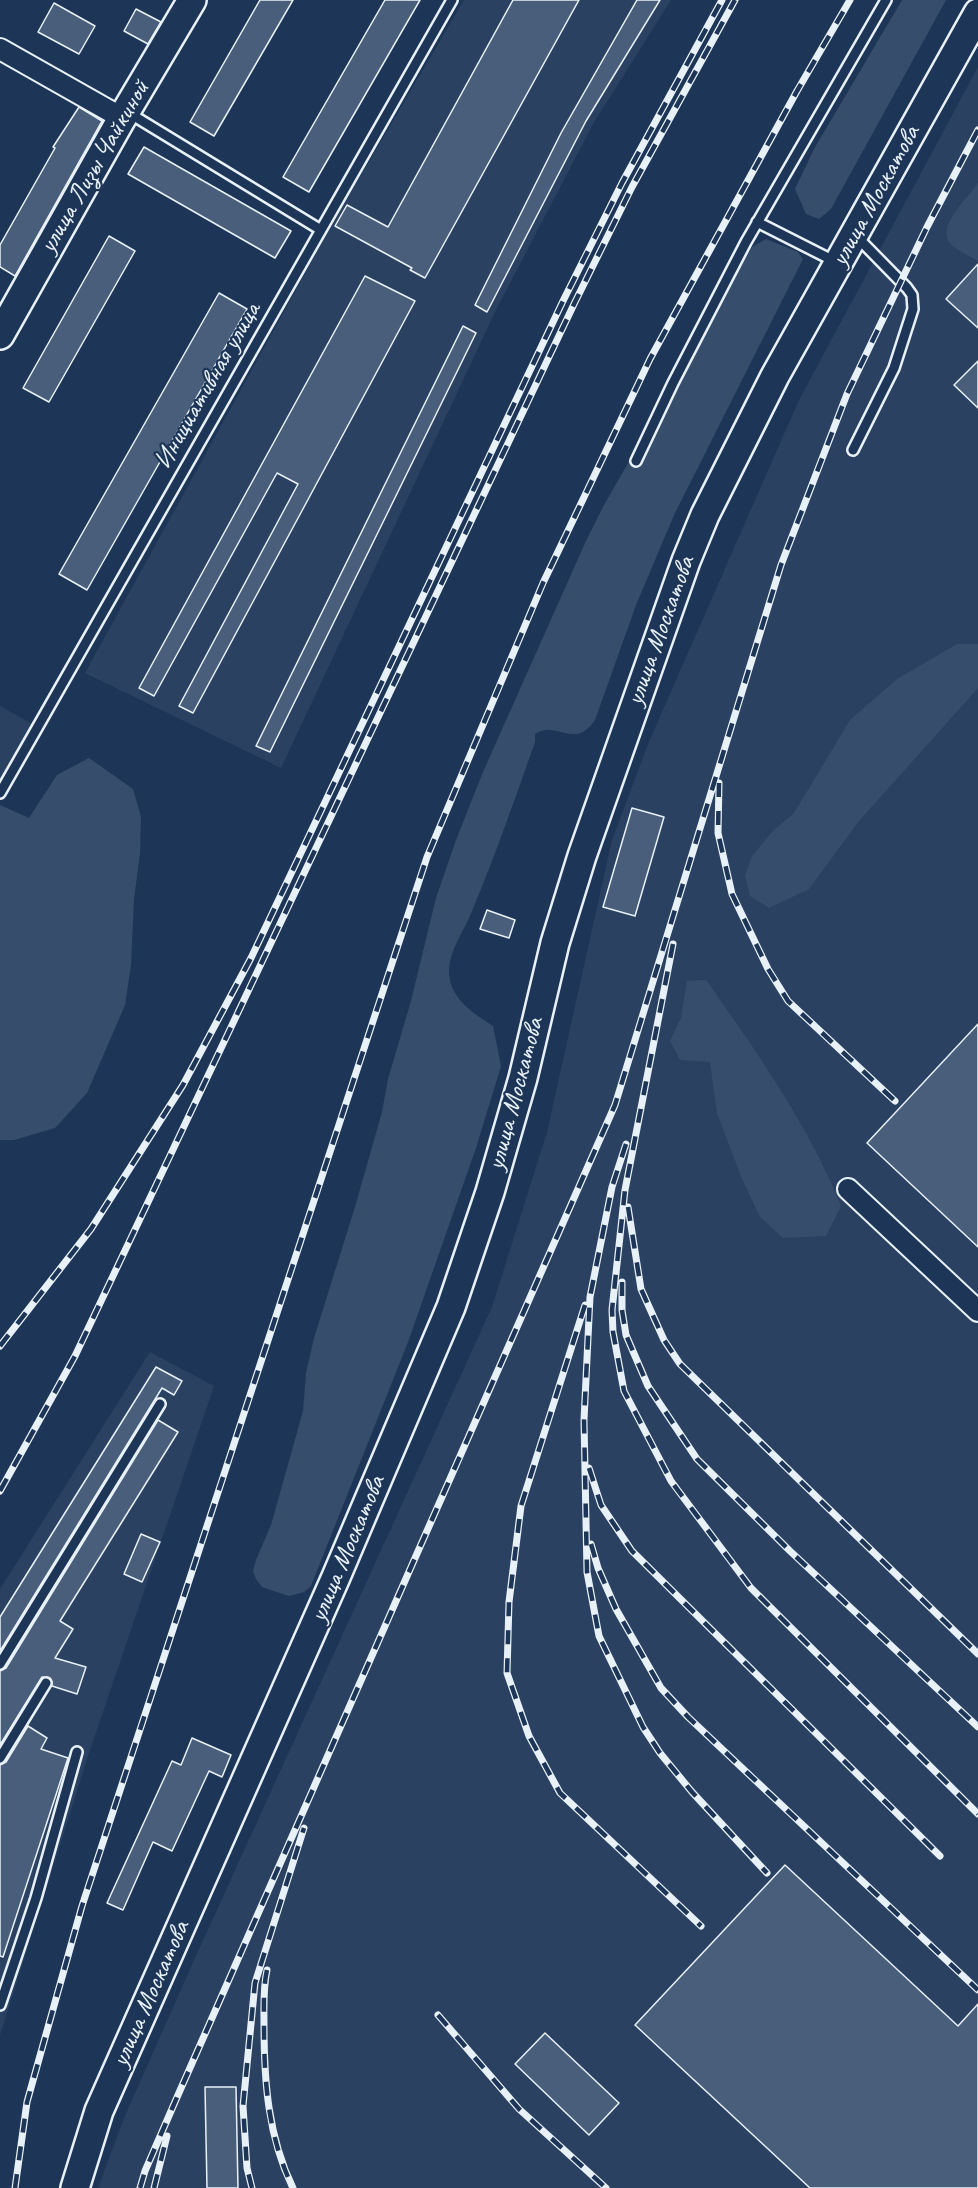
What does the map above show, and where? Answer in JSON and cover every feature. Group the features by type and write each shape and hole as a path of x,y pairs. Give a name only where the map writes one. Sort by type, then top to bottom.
{"main road":[{"name":"улица Лизы Чайкиной","path":"0,335 124,115 192,0"},
{"name":"улица Москатова","path":"75,2188 99,2111 331,1588 451,1307 490,1192 513,1112 555,943 579,867 686,561 705,515 775,376 978,13"}],"street":[{"path":"0,49 124,115"},
{"path":"848,1190 978,1311"}],"lane":[{"name":"Инициативная улица","path":"0,792 452,0"},
{"path":"636,461 673,383 757,222 886,0"},
{"path":"124,115 321,230"},
{"path":"757,222 838,263"},
{"path":"853,450 894,368 914,300 907,288 854,234"},
{"path":"0,1664 160,1404"},
{"path":"0,1758 46,1683"},
{"path":"0,2005 36,1898 77,1752"}],"shaded area":[{"path":"464,0 671,0 593,124 495,312 281,768 85,673 330,228"},
{"path":"902,0 946,0 831,209 819,219 806,214 795,189 814,149"},
{"path":"978,67 978,2188 98,2188 124,2118 195,1958 492,1307 547,1132 612,840 648,744 799,400"},
{"path":"978,183 978,261 950,243 947,229 955,212"},
{"path":"766,239 798,252 803,259 674,515 636,605 595,720 580,733 543,730 535,734 535,742 497,848 452,955 449,971 453,989 463,1004 493,1026 501,1066 476,1148 408,1342 311,1586 304,1592 289,1596 262,1587 253,1571 271,1525 303,1411 306,1373 314,1338 355,1207 382,1112 388,1079 411,1001 436,898 456,840 483,772 604,505 752,247"},
{"path":"957,644 978,644 978,688 859,821 809,889 769,908 750,896 745,875 752,856 772,832 794,813 850,720 897,679"},
{"path":"0,706 32,724 0,779"},
{"path":"89,758 133,789 141,817 131,965 125,1005 87,1093 55,1128 14,1140 0,1140 0,805 29,818 57,775"},
{"path":"706,980 780,1089 828,1176 841,1206 826,1236 783,1238 760,1217 742,1179 717,1113 710,1062 680,1060 670,1041 681,1018 687,981"},
{"path":"150,1352 214,1386 89,1753 0,2035 0,1589"}],"building":[{"path":"260,0 293,0 214,136 190,122"},
{"path":"385,0 420,0 309,192 283,177"},
{"path":"513,0 579,0 425,278 410,270 412,268 335,226 347,205 388,227"},
{"path":"637,0 660,0 586,121 487,312 475,305 561,133"},
{"path":"54,3 95,26 79,54 38,32"},
{"path":"136,9 161,22 148,44 124,31"},
{"path":"79,107 102,121 15,276 0,267 0,245 55,148 53,147"},
{"path":"144,147 291,231 275,258 128,174"},
{"path":"109,236 135,251 49,402 23,388"},
{"path":"978,264 978,328 946,299"},
{"path":"365,276 415,301 193,713 179,706 298,484 277,473 154,696 139,688"},
{"path":"219,293 247,309 87,590 59,574"},
{"path":"463,326 476,333 270,752 256,746"},
{"path":"978,361 978,408 954,385"},
{"path":"632,808 664,817 635,916 603,907"},
{"path":"487,910 515,920 509,938 480,929"},
{"path":"978,1024 978,1247 867,1143"},
{"path":"156,1367 182,1381 174,1395 162,1388 0,1651 0,1617"},
{"path":"158,1420 178,1432 60,1621 73,1629 55,1658 86,1667 77,1694 52,1686 50,1678 42,1677 0,1745 0,1671 6,1668"},
{"path":"141,1534 160,1542 142,1582 124,1574"},
{"path":"28,1726 47,1738 41,1749 68,1758 3,1957 0,1956 0,1765 6,1762"},
{"path":"192,1738 231,1755 222,1777 209,1771 172,1851 153,1842 123,1910 107,1903 172,1761 181,1765"},
{"path":"785,1865 958,2026 978,2004 978,2188 810,2188 635,2025"},
{"path":"545,2033 619,2103 589,2135 515,2064"},
{"path":"205,2087 236,2087 238,2188 207,2188"}],"railway":[{"path":"0,1346 91,1229 183,1085 251,958 563,301 622,183 722,0"},
{"path":"0,1491 75,1356 575,302 632,187 735,0"},
{"path":"15,2188 27,2102 82,1906 427,857 543,583 650,359 797,91 850,0"},
{"path":"140,2188 145,2171 178,2095 615,1105 781,565 847,394 927,227 978,130"},
{"path":"719,783 718,833 732,894 768,969 788,1001 895,1101"},
{"path":"673,944 625,1190 612,1310 613,1332 624,1391 671,1481 751,1588 978,1814"},
{"path":"626,1144 612,1187 590,1297 584,1420 587,1572 599,1636 643,1727 660,1753 692,1792 767,1873"},
{"path":"628,1207 641,1289 664,1340 680,1364 978,1654"},
{"path":"622,1282 622,1310 626,1335 648,1386 697,1459 790,1551 978,1727"},
{"path":"585,1305 521,1506 509,1602 507,1673 529,1736 560,1793 701,1926"},
{"path":"589,1468 601,1505 632,1551 940,1856"},
{"path":"591,1544 598,1568 616,1609 661,1688 688,1717 978,1990"},
{"path":"252,2188 247,2168 243,2106 255,1983 304,1828"},
{"path":"267,1970 264,2046 269,2108 278,2149 293,2188"},
{"path":"438,2015 519,2109 606,2188"},
{"path":"154,2188 167,2136"}]}
